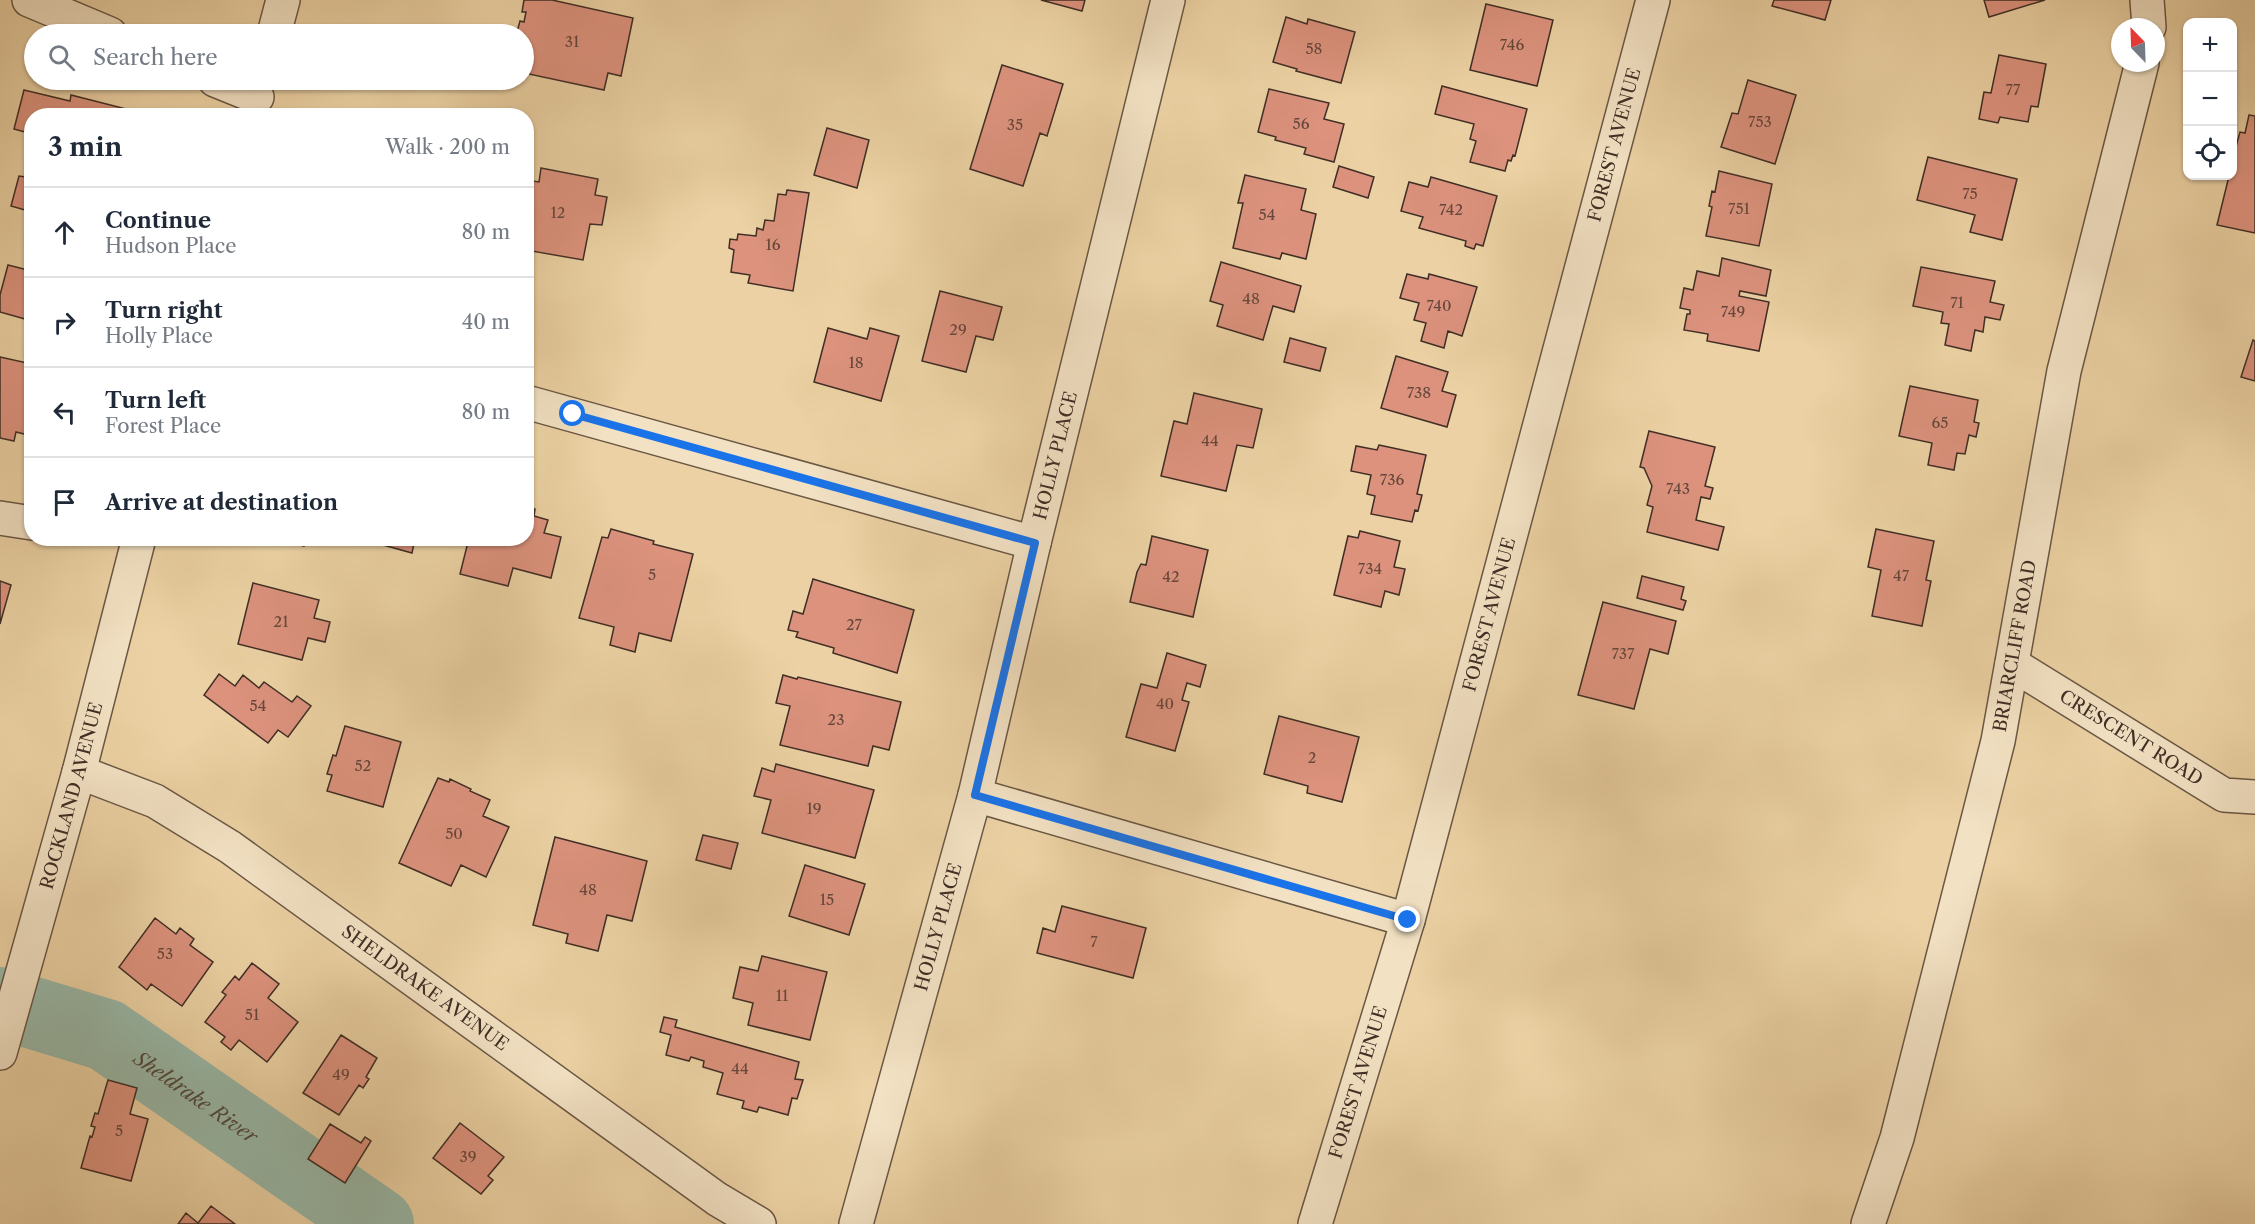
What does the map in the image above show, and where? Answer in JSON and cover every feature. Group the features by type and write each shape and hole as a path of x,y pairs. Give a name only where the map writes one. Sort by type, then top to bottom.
{"street":[{"path":"29,0 86,24"},
{"path":"277,24 283,0"},
{"name":"HOLLY PLACE","path":"855,1224 975,795 1168,0"},
{"name":"FOREST AVENUE","path":"1315,1224 1408,920 1653,0"},
{"path":"2147,0 2148,18"},
{"name":"BRIARCLIFF ROAD","path":"1869,1224 1897,1137 1998,741 2064,371 2140,72"},
{"path":"240,90 257,97"},
{"path":"534,404 1035,543"},
{"path":"0,518 24,522"},
{"name":"ROCKLAND AVENUE","path":"0,1053 13,960 79,772 132,546"},
{"name":"CRESCENT ROAD","path":"2012,664 2224,795 2255,797"},
{"name":"SHELDRAKE AVENUE","path":"79,772 155,801 230,848 717,1199 759,1224"},
{"path":"975,795 1408,920"}],"building":[{"path":"524,0 552,0 633,18 621,76 608,73 604,90 534,75 534,24 519,24 520,21 524,22 526,12 522,12"},
{"path":"1041,0 1085,0 1082,11"},
{"path":"1774,0 1831,0 1825,20 1772,6"},
{"path":"1984,0 2045,0 1989,17"},
{"path":"1486,4 1553,20 1537,86 1470,70"},
{"path":"1286,17 1307,24 1308,19 1355,32 1341,83 1296,71 1297,69 1273,62"},
{"path":"1999,55 2046,64 2038,107 2031,106 2028,122 2000,117 1998,123 1979,119 1984,92 1991,93"},
{"path":"1002,65 1063,84 1047,136 1040,133 1023,186 970,169"},
{"path":"1748,80 1796,95 1775,164 1721,147 1732,113 1738,114"},
{"path":"1442,86 1527,109 1515,156 1513,155 1511,161 1508,160 1505,171 1470,162 1476,141 1470,139 1474,124 1435,114"},
{"path":"1269,89 1329,103 1324,119 1344,124 1334,162 1304,154 1306,148 1275,140 1276,137 1258,132"},
{"path":"24,90 70,101 71,95 122,108 24,108 24,132 14,129"},
{"path":"2249,115 2255,116 2255,233 2217,225 2228,180 2237,180 2237,143 2240,132 2245,133"},
{"path":"827,128 869,140 857,188 814,175"},
{"path":"1928,157 2017,179 2002,240 1970,232 1975,215 1917,200"},
{"path":"1339,166 1374,177 1368,198 1333,187"},
{"path":"541,168 598,179 595,195 607,197 602,225 590,224 583,260 534,251 534,181 539,182"},
{"path":"1719,171 1772,184 1759,246 1706,236 1712,207 1709,206 1712,191 1715,192"},
{"path":"1245,175 1306,189 1301,210 1316,214 1306,259 1282,253 1280,259 1233,248 1243,203 1238,203"},
{"path":"19,176 24,177 24,210 11,206"},
{"path":"1431,177 1497,196 1483,246 1476,244 1474,249 1465,246 1466,241 1419,228 1423,217 1401,211 1409,182 1428,187"},
{"path":"787,190 809,193 793,291 748,283 750,275 731,272 734,250 729,248 730,239 737,240 738,234 756,236 757,228 763,230 765,220 774,221 778,194 786,195"},
{"path":"1722,258 1771,270 1766,296 1740,291 1739,296 1769,302 1759,351 1707,341 1708,334 1684,330 1690,310 1680,308 1684,288 1693,290 1697,271 1719,276"},
{"path":"1221,262 1301,286 1294,312 1273,306 1263,340 1217,326 1223,305 1210,301"},
{"path":"8,265 24,269 24,319 0,312 0,295"},
{"path":"1921,267 1995,281 1990,302 2004,305 2000,320 1985,317 1983,332 1975,330 1971,351 1945,345 1949,324 1941,323 1943,312 1913,306"},
{"path":"1407,274 1428,279 1429,274 1477,287 1462,336 1448,331 1444,348 1421,341 1426,323 1414,320 1419,303 1400,298"},
{"path":"940,291 1002,307 993,340 976,336 966,372 922,361"},
{"path":"828,328 867,339 870,328 899,336 881,401 814,382"},
{"path":"1290,338 1326,348 1320,371 1284,362"},
{"path":"2253,340 2255,341 2255,381 2241,377"},
{"path":"1396,356 1448,372 1442,391 1456,395 1447,427 1381,408"},
{"path":"0,357 24,362 24,434 16,432 14,441 0,438"},
{"path":"1910,386 1978,400 1974,422 1979,423 1976,437 1969,435 1965,454 1957,453 1954,470 1928,465 1932,443 1899,436"},
{"path":"1194,393 1262,409 1253,448 1237,445 1226,491 1161,476 1174,421 1187,424"},
{"path":"1649,431 1715,447 1705,486 1713,488 1710,499 1701,497 1696,520 1724,527 1718,550 1647,532 1653,507 1647,505 1652,486 1644,468 1640,467"},
{"path":"1379,445 1426,455 1417,494 1422,495 1418,511 1415,510 1412,522 1371,514 1375,496 1367,494 1371,475 1351,471 1356,446 1377,450"},
{"path":"534,516 548,520 544,533 561,537 551,578 513,568 508,586 460,574 467,546 534,546"},
{"path":"611,529 654,541 653,544 693,554 671,641 639,633 635,652 610,645 614,627 579,618 602,537 608,538"},
{"path":"1876,529 1934,541 1926,580 1931,581 1922,626 1872,616 1881,570 1868,567"},
{"path":"1360,531 1400,541 1394,567 1405,569 1399,595 1385,591 1381,607 1334,595 1348,536 1358,538"},
{"path":"1152,536 1208,550 1193,617 1130,602 1137,572 1141,564 1146,565"},
{"path":"387,546 413,546 412,553"},
{"path":"1642,576 1684,587 1681,599 1686,601 1683,610 1637,598"},
{"path":"813,579 914,610 897,673 833,653 834,648 796,637 798,632 788,630 793,611 803,614"},
{"path":"0,581 11,585 0,624"},
{"path":"253,583 319,600 314,618 330,622 325,642 308,638 302,660 238,644"},
{"path":"1603,602 1676,621 1668,654 1650,649 1634,709 1578,695"},
{"path":"1167,653 1206,665 1200,687 1187,683 1182,700 1189,702 1175,751 1126,737 1141,684 1157,688"},
{"path":"219,674 235,686 243,675 259,688 264,682 292,702 297,696 311,706 288,737 278,730 268,743 204,695"},
{"path":"783,675 901,702 889,750 873,746 868,766 780,745 790,706 776,703"},
{"path":"1279,716 1359,737 1342,802 1307,793 1308,786 1264,774"},
{"path":"345,726 401,742 383,807 327,791 332,775 327,774 333,755 336,756"},
{"path":"776,764 874,790 855,858 762,833 771,800 754,796 762,768 774,772"},
{"path":"438,778 449,782 450,779 490,800 483,816 509,827 486,877 461,865 451,886 399,863"},
{"path":"703,835 738,843 731,869 696,860"},
{"path":"555,837 647,861 632,921 607,915 598,951 566,943 568,934 533,925"},
{"path":"805,865 865,884 849,935 789,916"},
{"path":"1062,906 1146,928 1133,978 1037,953 1043,928 1055,932"},
{"path":"155,918 176,934 180,928 194,939 190,945 213,962 182,1006 151,984 147,990 119,967"},
{"path":"762,956 827,972 810,1040 748,1025 753,1003 733,998 740,967 758,971"},
{"path":"252,963 279,984 268,998 298,1022 267,1062 239,1040 231,1050 221,1042 225,1037 205,1022 226,995 222,992 235,976 239,980"},
{"path":"664,1017 677,1020 675,1027 799,1062 795,1079 803,1080 797,1099 792,1098 788,1115 759,1107 757,1112 742,1108 744,1101 717,1094 723,1073 703,1067 704,1061 691,1057 689,1061 666,1055 671,1035 660,1032"},
{"path":"341,1035 377,1058 366,1077 369,1079 363,1088 359,1085 339,1115 303,1093"},
{"path":"108,1080 137,1088 130,1114 148,1119 131,1181 81,1168 90,1136 92,1137 95,1127 91,1126 95,1113 98,1114"},
{"path":"460,1123 504,1157 488,1176 493,1180 481,1194 433,1158"},
{"path":"330,1124 361,1143 365,1137 371,1141 345,1183 308,1159"},
{"path":"211,1206 235,1224 178,1224 186,1213 198,1223"}],"waterway":[{"name":"Sheldrake River","path":"0,1003 106,1035 378,1224"}],"route":[{"path":"573,414 1035,543 975,795 1408,920"}]}
